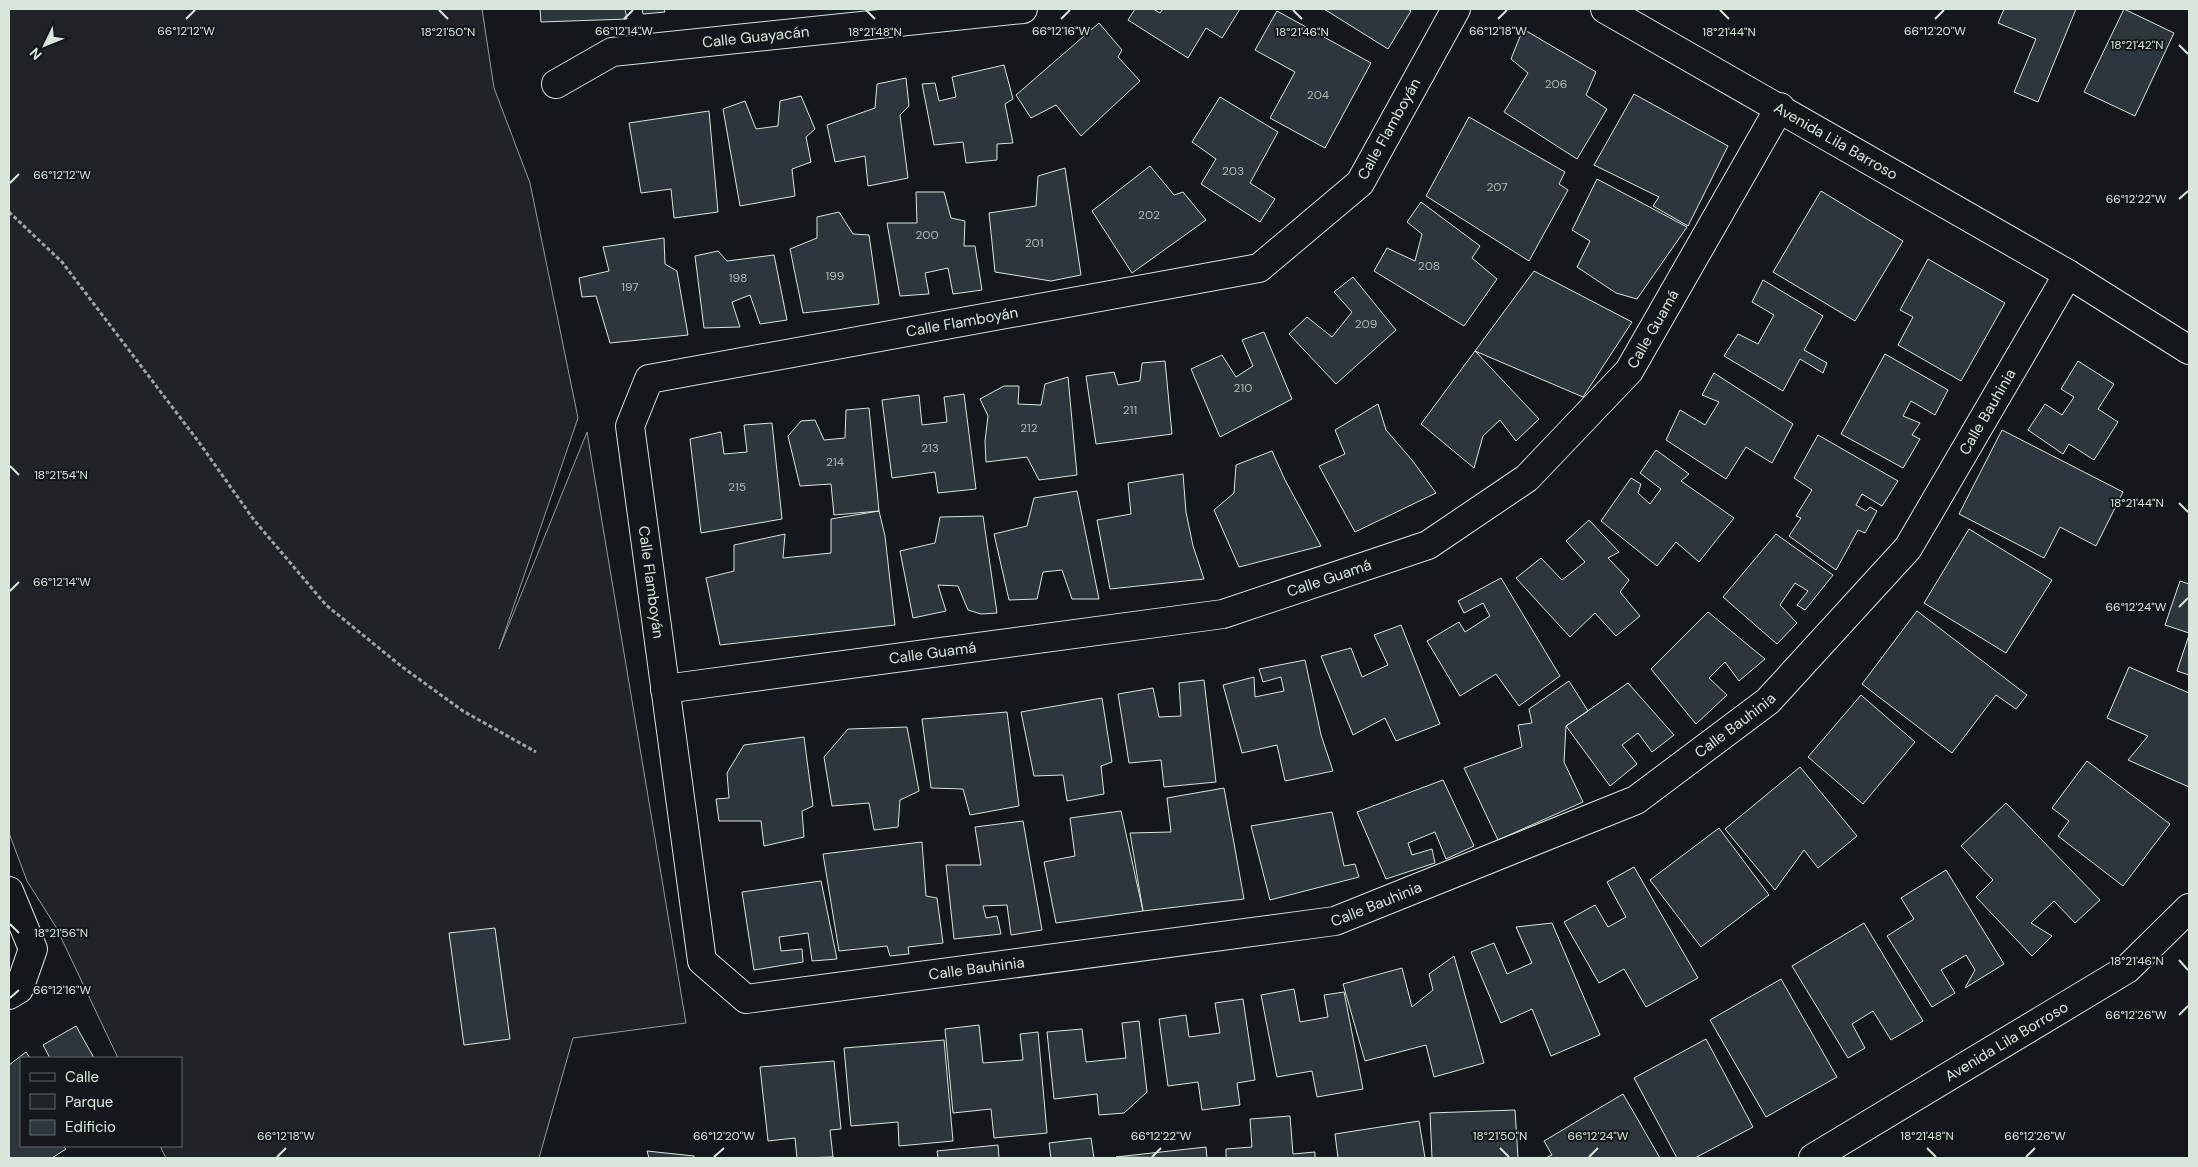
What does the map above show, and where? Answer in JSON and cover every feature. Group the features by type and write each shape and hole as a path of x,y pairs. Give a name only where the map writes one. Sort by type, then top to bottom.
{"street":[{"name":"Calle Guayacán","path":"556,84 612,52 1023,9"},
{"name":"Calle Flamboyán","path":"664,689 630,426 649,379 1259,268 1360,183 1456,9"},
{"name":"Avenida Lila Barroso","path":"1605,9 1780,107 2068,274"},
{"name":"Calle Guamá","path":"664,689 1223,614 1428,545 1527,478 1629,371 1780,107"},
{"name":"Calle Bauhinia","path":"664,689 702,961 746,999 1335,921 1636,800 1768,701 1908,548 2068,274"},
{"path":"2068,274 2189,350"},
{"path":"9,891 33,949 19,989 9,995"},
{"name":"Avenida Lila Borroso","path":"1813,1158 2127,969 2189,908"}],"path":[{"path":"9,212 62,262 198,441 254,520 326,605 401,666 463,711 536,752"}],"green space":[{"path":"9,9 482,9 494,88 530,183 578,418 499,649 587,432 686,1023 573,1038 539,1158 166,1158 160,1147 182,1147 182,1057 118,1057 56,927 27,881 9,833"}],"building":[{"path":"540,9 625,9 627,19 541,22"},
{"path":"642,9 664,9 665,12 643,14"},
{"path":"1135,9 1153,9 1160,13 1163,9 1240,9 1222,38 1206,28 1188,58 1128,20"},
{"path":"1324,9 1408,9 1411,11 1388,49"},
{"path":"2004,9 2076,9 2038,102 2014,92 2036,39 1998,23"},
{"path":"2124,9 2174,33 2135,116 2084,92"},
{"path":"1277,11 1371,63 1325,148 1270,118 1295,72 1255,50"},
{"path":"1099,23 1122,50 1118,57 1140,81 1081,136 1056,105 1031,118 1016,95"},
{"path":"1523,29 1596,72 1586,95 1607,109 1577,159 1504,112 1528,73 1511,59"},
{"path":"1004,65 1013,99 1005,104 1013,143 997,144 997,160 966,163 963,142 934,145 922,84 935,83 939,101 956,97 952,77"},
{"path":"906,78 909,106 900,115 908,178 868,186 865,156 835,162 827,125 875,108 877,84"},
{"path":"1634,94 1728,146 1688,226 1653,206 1659,197 1594,165"},
{"path":"801,96 815,129 806,137 811,162 792,169 795,196 740,206 723,109 745,101 756,129 778,126 780,101"},
{"path":"1220,97 1278,132 1250,183 1275,199 1260,222 1201,184 1216,159 1192,142"},
{"path":"709,111 718,212 674,218 671,189 641,193 629,123"},
{"path":"1469,117 1565,172 1559,184 1568,190 1529,261 1426,196"},
{"path":"1150,166 1174,195 1183,192 1206,220 1132,273 1092,211"},
{"path":"1065,168 1081,275 1051,281 995,272 989,213 1036,206 1038,176"},
{"path":"1597,179 1687,227 1637,299 1616,293 1577,267 1590,241 1572,230"},
{"path":"1821,191 1903,241 1855,321 1773,272"},
{"path":"916,192 944,192 951,218 965,221 964,246 975,246 982,290 953,294 948,268 925,273 929,294 900,296 887,223 917,223"},
{"path":"1421,202 1480,246 1472,258 1497,279 1464,326 1374,271 1387,248 1415,261 1422,234 1407,222"},
{"path":"839,212 853,234 869,235 879,304 803,313 790,249 817,238 817,217"},
{"path":"664,238 665,264 677,271 688,335 610,343 596,296 582,297 579,278 609,271 603,247"},
{"path":"718,251 727,261 774,255 787,320 760,324 750,295 732,302 740,327 704,328 695,256"},
{"path":"1928,259 2005,303 1961,381 1898,345 1913,317 1900,310"},
{"path":"1534,271 1632,322 1583,397 1475,351"},
{"path":"1353,277 1396,330 1336,384 1289,334 1307,317 1332,337 1352,312 1334,292"},
{"path":"1763,280 1823,316 1804,350 1827,363 1823,373 1800,359 1783,391 1724,356 1738,334 1758,344 1774,315 1752,302"},
{"path":"1264,332 1292,399 1220,437 1191,369 1222,355 1236,377 1253,366 1242,340"},
{"path":"1475,351 1539,419 1516,441 1500,420 1483,436 1474,468 1421,424"},
{"path":"1885,354 1948,390 1935,415 1911,401 1903,416 1920,423 1912,435 1920,439 1903,468 1841,434"},
{"path":"1165,361 1172,434 1096,444 1086,376 1114,372 1118,385 1140,381 1142,363"},
{"path":"2078,361 2114,384 2098,409 2118,422 2094,460 2069,444 2063,454 2028,430 2045,404 2062,415 2074,397 2061,389"},
{"path":"1714,373 1793,424 1772,463 1746,447 1726,479 1666,440 1680,410 1705,425 1719,402 1702,395"},
{"path":"1068,377 1077,475 1039,480 1027,457 986,462 985,441 988,416 980,399 1004,386 1019,386 1018,404 1041,405 1045,384"},
{"path":"964,394 976,489 938,493 935,472 892,478 882,400 919,395 922,425 947,422 944,397"},
{"path":"1378,404 1386,430 1412,460 1436,493 1355,532 1319,466 1345,454 1335,430"},
{"path":"869,408 879,511 834,515 831,484 800,486 788,436 801,421 815,420 824,440 845,438 846,410"},
{"path":"772,423 782,519 701,533 690,439 721,432 724,454 747,452 744,425"},
{"path":"2002,430 2123,492 2096,546 2060,527 2044,558 1959,514"},
{"path":"1818,435 1898,481 1882,506 1862,494 1856,505 1866,511 1870,507 1877,511 1865,533 1858,530 1836,570 1789,536 1801,518 1796,516 1812,490 1794,478"},
{"path":"1656,450 1689,474 1681,481 1734,518 1699,562 1676,542 1657,566 1601,521 1631,478 1641,484 1638,493 1650,504 1661,489 1640,473"},
{"path":"1272,451 1285,480 1321,546 1239,567 1214,510 1234,493 1236,465"},
{"path":"1183,474 1186,512 1193,546 1204,579 1110,589 1097,520 1131,514 1128,483"},
{"path":"1077,491 1099,599 1072,599 1062,570 1043,572 1037,599 1009,600 994,534 1027,526 1034,498"},
{"path":"879,511 885,536 895,625 720,645 706,578 734,571 734,545 785,534 783,558 831,553 831,519"},
{"path":"983,516 997,613 981,614 968,610 958,586 938,585 946,611 913,618 900,551 935,543 940,517"},
{"path":"1589,520 1619,552 1608,558 1629,580 1620,592 1640,616 1616,636 1595,613 1570,637 1516,578 1541,558 1562,580 1585,562 1566,541"},
{"path":"1969,529 2052,580 2006,653 1924,603"},
{"path":"1776,534 1833,575 1805,610 1797,605 1808,591 1795,583 1780,605 1797,623 1777,644 1723,597"},
{"path":"1501,578 1560,676 1519,706 1496,674 1460,696 1427,641 1459,622 1465,632 1490,616 1483,603 1464,613 1458,601"},
{"path":"2180,581 2189,584 2189,633 2165,625"},
{"path":"1917,611 2027,695 2016,709 1996,695 1952,753 1862,684"},
{"path":"1708,612 1765,659 1739,681 1725,662 1709,678 1727,695 1696,724 1651,669"},
{"path":"1401,625 1440,724 1396,741 1385,718 1353,735 1321,656 1351,648 1362,677 1388,665 1374,635"},
{"path":"2189,635 2189,675 2177,671"},
{"path":"1305,660 1321,735 1333,771 1285,781 1277,745 1242,753 1223,685 1254,677 1255,697 1284,691 1281,677 1263,682 1259,669"},
{"path":"2129,667 2189,693 2189,787 2128,760 2148,736 2107,718"},
{"path":"1204,680 1216,782 1164,787 1161,760 1129,763 1118,694 1153,688 1159,717 1181,716 1179,683"},
{"path":"1569,681 1588,711 1566,726 1564,762 1583,802 1498,840 1464,768 1522,747 1518,725 1532,723 1529,709"},
{"path":"1628,683 1674,735 1652,752 1638,733 1622,745 1637,764 1610,786 1566,726"},
{"path":"1861,695 1915,742 1863,804 1808,757"},
{"path":"1102,698 1112,762 1101,766 1104,794 1067,801 1063,775 1034,776 1021,712"},
{"path":"1007,712 1019,806 970,815 963,789 931,788 922,719"},
{"path":"907,727 919,791 900,800 898,827 874,830 869,803 832,806 824,757 848,729"},
{"path":"804,737 813,806 802,811 804,837 764,846 761,821 719,821 716,799 729,798 727,773 744,745"},
{"path":"2087,761 2170,824 2123,886 2058,836 2069,821 2052,808"},
{"path":"1800,767 1857,836 1818,868 1804,850 1775,890 1725,829"},
{"path":"1443,780 1474,846 1446,859 1435,832 1408,843 1412,855 1432,849 1435,863 1386,879 1357,812"},
{"path":"1224,788 1244,899 1143,911 1130,833 1171,832 1167,798"},
{"path":"2006,803 2100,900 2075,923 2054,901 2031,923 2052,936 2032,956 1976,897 1993,880 1961,846"},
{"path":"1121,811 1143,911 1056,923 1044,862 1075,856 1070,818"},
{"path":"1332,812 1344,866 1355,864 1359,877 1270,900 1251,826"},
{"path":"1023,821 1042,930 1011,935 1007,905 983,906 986,918 997,916 1001,934 954,939 946,865 981,865 975,827"},
{"path":"1719,828 1769,895 1701,947 1650,880"},
{"path":"922,842 926,896 937,898 943,943 908,947 909,954 890,956 887,946 839,951 823,854"},
{"path":"1634,867 1698,978 1646,1007 1624,969 1599,983 1564,922 1595,905 1608,927 1626,917 1607,882"},
{"path":"1946,870 2004,964 1965,988 1975,970 1966,955 1941,970 1955,993 1932,1007 1887,936 1914,919 1901,898"},
{"path":"821,881 837,959 812,961 808,933 779,937 781,951 802,949 803,962 754,970 742,892"},
{"path":"1552,923 1600,1035 1551,1056 1532,1009 1501,1023 1471,952 1494,943 1507,974 1532,963 1516,927"},
{"path":"1864,923 1923,1021 1891,1040 1873,1011 1852,1024 1865,1048 1848,1058 1792,966"},
{"path":"495,928 510,1039 464,1045 449,933"},
{"path":"1454,956 1484,1063 1434,1077 1426,1045 1365,1061 1343,984 1402,968 1412,1007 1433,990 1429,974"},
{"path":"1781,979 1837,1077 1766,1117 1710,1020"},
{"path":"1294,989 1300,1022 1328,1017 1324,995 1344,992 1363,1089 1317,1097 1312,1071 1277,1077 1261,995"},
{"path":"1243,999 1255,1080 1237,1083 1240,1105 1202,1110 1198,1082 1168,1086 1159,1019 1186,1015 1189,1037 1220,1033 1215,1003"},
{"path":"1139,1021 1147,1092 1124,1113 1099,1115 1097,1094 1054,1099 1047,1032 1082,1029 1086,1062 1126,1058 1122,1023"},
{"path":"979,1025 983,1063 1023,1060 1020,1034 1038,1032 1047,1133 994,1138 991,1109 953,1113 945,1029"},
{"path":"76,1026 93,1057 49,1057 43,1045"},
{"path":"1706,1039 1753,1127 1695,1158 1677,1158 1634,1078"},
{"path":"944,1040 953,1141 899,1146 898,1122 851,1126 844,1048"},
{"path":"26,1052 29,1057 20,1057 20,1147 64,1147 66,1149 52,1158 9,1158 9,1065"},
{"path":"834,1061 841,1129 830,1130 833,1157 797,1158 795,1138 768,1141 760,1067"},
{"path":"1623,1094 1660,1158 1546,1158 1552,1155 1544,1141"},
{"path":"1515,1110 1518,1158 1432,1158 1430,1113"},
{"path":"1290,1116 1293,1154 1315,1152 1315,1158 1226,1158 1226,1149 1252,1147 1250,1119"},
{"path":"1419,1121 1425,1158 1338,1158 1335,1134"},
{"path":"1091,1138 1094,1158 1051,1158 1049,1143"},
{"path":"998,1145 999,1158 938,1158 937,1151"},
{"path":"1206,1147 1207,1158 1116,1157"},
{"path":"647,1151 694,1156 694,1158 649,1158"}]}
